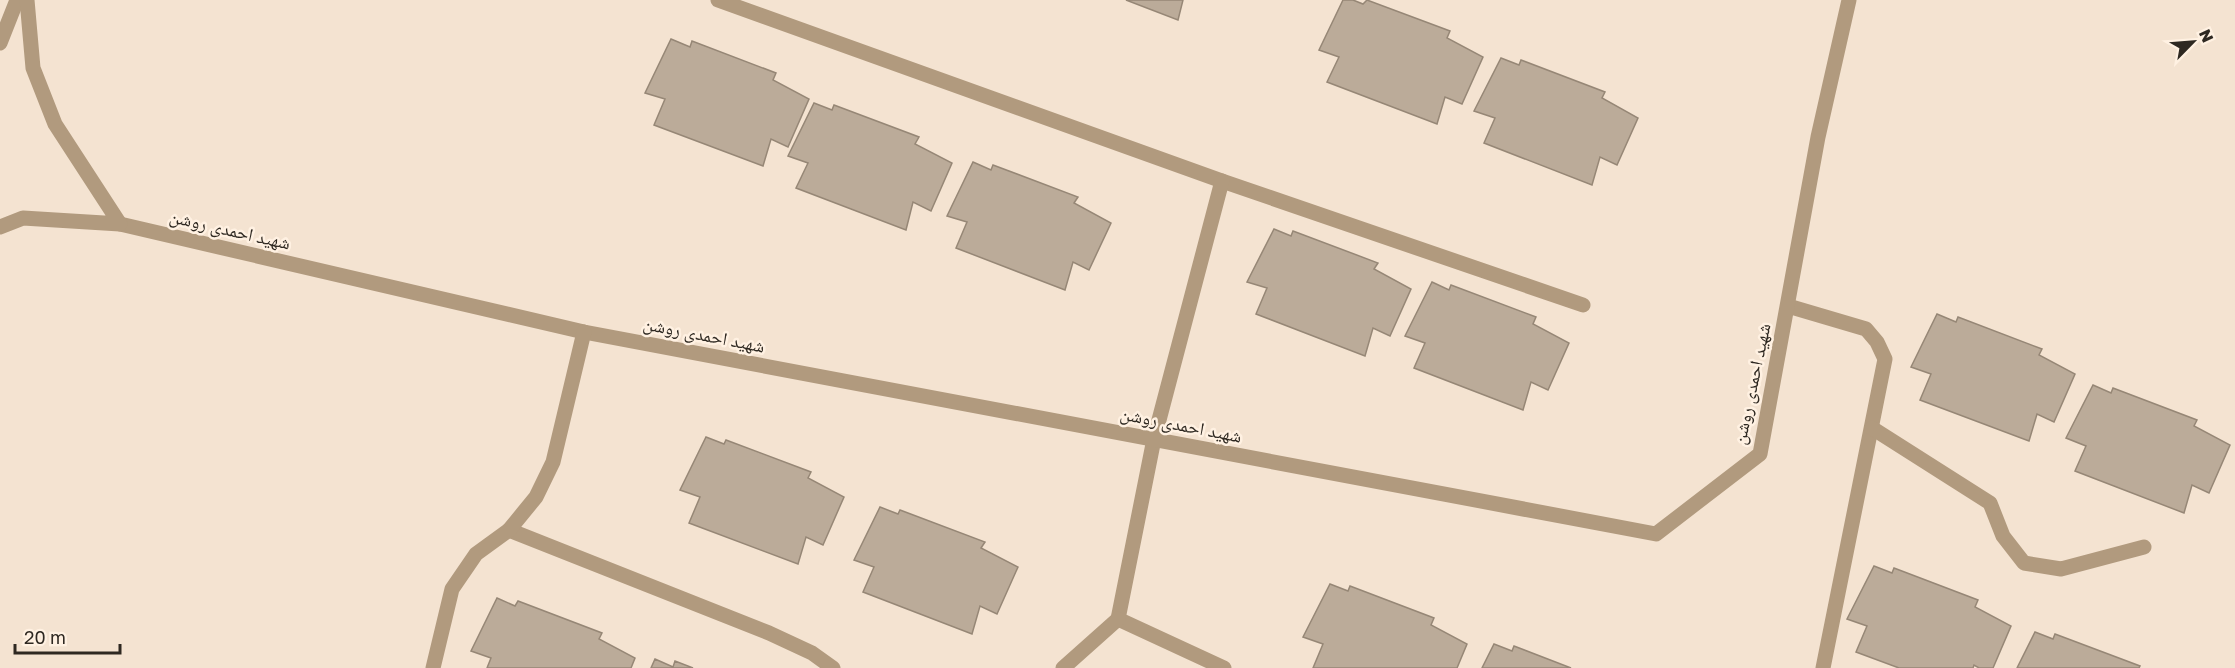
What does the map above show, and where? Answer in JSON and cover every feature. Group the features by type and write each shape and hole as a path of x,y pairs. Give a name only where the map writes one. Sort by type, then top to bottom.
{"street":[{"path":"0,43 17,0"},
{"path":"27,0 33,68 55,124 120,224"},
{"path":"718,0 1222,181 1583,305"},
{"name":"شهید احمدی روشن","path":"0,227 23,218 120,224 584,332 1656,534 1760,454 1818,137 1850,0"},
{"path":"1063,668 1118,618 1154,439 1222,181"},
{"path":"1788,306 1866,329 1877,342 1885,359 1823,668"},
{"path":"433,668 452,589 476,554 509,530 536,497 553,462 584,332"},
{"path":"1872,428 1990,503 2003,536 2024,563 2061,569 2144,547"},
{"path":"509,530 769,633 812,653 833,668"},
{"path":"1118,618 1224,668"}],"building":[{"path":"1126,0 1183,0 1178,20"},
{"path":"1343,0 1353,0 1363,4 1367,0 1450,31 1447,38 1483,57 1462,104 1445,97 1437,124 1327,82 1339,57 1319,50"},
{"path":"671,39 690,47 692,41 776,73 773,80 809,99 788,147 771,139 763,166 654,125 665,99 645,93"},
{"path":"1501,58 1519,65 1521,60 1605,92 1602,98 1638,118 1617,165 1600,157 1592,185 1484,143 1495,118 1474,111"},
{"path":"814,103 832,110 834,105 919,137 915,144 952,163 931,211 913,202 906,230 796,188 808,163 788,156"},
{"path":"973,162 991,170 993,165 1078,197 1074,203 1111,223 1089,270 1073,262 1065,290 956,248 967,222 947,216"},
{"path":"1274,229 1291,236 1293,231 1378,263 1374,269 1411,289 1390,336 1373,328 1365,356 1256,314 1267,288 1247,282"},
{"path":"1432,282 1449,290 1451,285 1536,317 1533,324 1569,343 1548,390 1531,382 1523,410 1414,368 1425,343 1405,336"},
{"path":"1937,314 1956,322 1958,317 2042,349 2039,355 2075,374 2054,422 2037,414 2029,441 1920,400 1931,374 1911,367"},
{"path":"2093,385 2111,393 2113,388 2197,420 2194,426 2230,445 2209,493 2192,485 2184,513 2075,471 2086,446 2066,438"},
{"path":"706,437 724,444 726,440 811,472 808,478 844,497 823,545 806,537 798,564 689,523 700,497 680,490"},
{"path":"880,507 898,514 900,510 985,542 981,548 1018,567 997,614 980,606 972,634 863,592 874,567 854,560"},
{"path":"1874,566 1892,573 1894,568 1978,600 1975,607 2011,626 1993,668 1979,668 1974,665 1973,668 1899,668 1856,652 1867,626 1847,619"},
{"path":"1330,584 1348,591 1350,586 1434,618 1431,625 1467,644 1457,668 1313,668 1323,644 1303,637"},
{"path":"497,598 515,606 518,601 602,633 599,639 635,658 631,668 487,668 491,658 471,651"},
{"path":"2035,632 2053,639 2055,634 2140,666 2139,668 2017,668"},
{"path":"1494,644 1512,651 1514,646 1571,668 1482,668"},
{"path":"655,659 673,667 675,661 693,668 651,668"}]}
